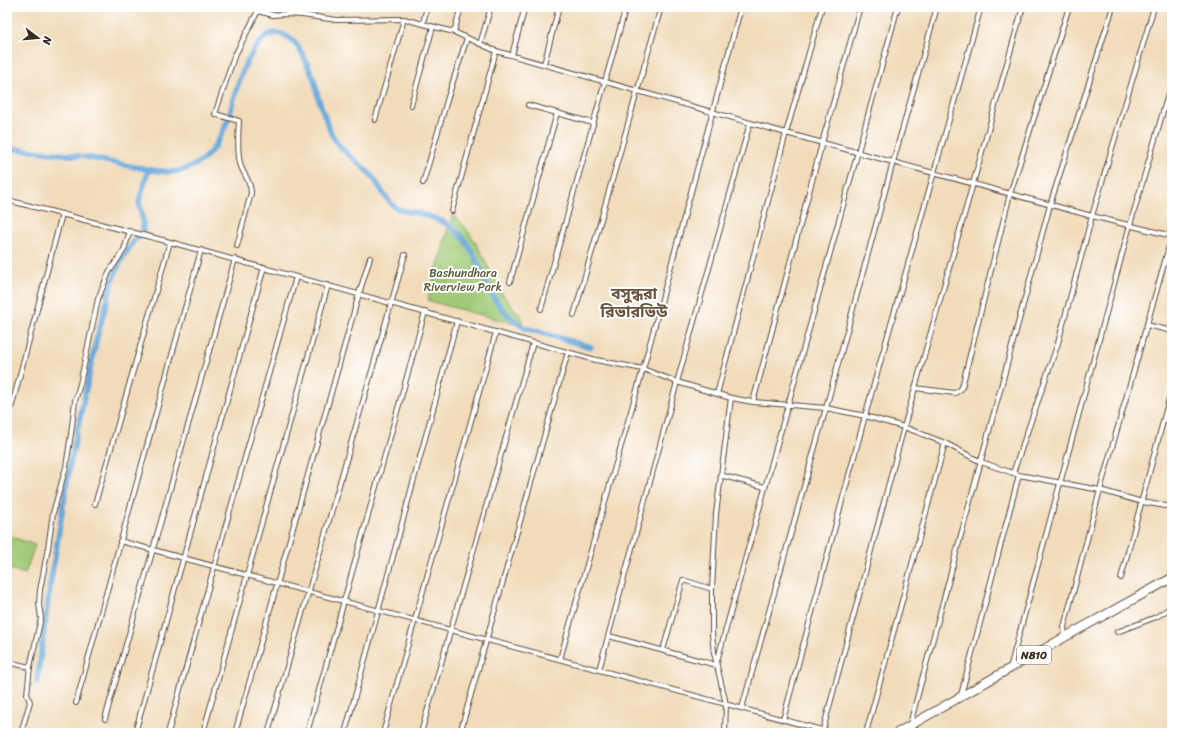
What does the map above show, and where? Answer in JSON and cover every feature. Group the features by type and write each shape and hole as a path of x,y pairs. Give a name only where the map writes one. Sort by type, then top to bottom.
{"highway":[{"name":"N810","path":"897,733 1172,578"}],"street":[{"path":"423,23 427,7"},
{"path":"454,32 461,7"},
{"path":"480,44 491,7"},
{"path":"512,55 526,7"},
{"path":"544,64 559,7"},
{"path":"541,309 626,7"},
{"path":"574,315 661,7"},
{"path":"560,659 643,369 741,7"},
{"path":"717,394 786,133 822,7"},
{"path":"753,402 860,7"},
{"path":"716,665 898,7"},
{"path":"742,708 937,7"},
{"path":"783,720 865,416 981,7"},
{"path":"823,730 904,427 972,184 1024,7"},
{"path":"915,388 955,393 960,390 1010,194 1069,7"},
{"path":"910,725 1050,205 1113,7"},
{"path":"1013,473 1058,343 1092,216 1154,7"},
{"path":"237,246 251,193 251,185 240,165 238,146 239,121 215,114 234,57 259,9 273,15 302,15 337,20 404,19 423,23 454,32 496,51 605,82 857,153 1172,236 1100,490 1064,627 1065,637"},
{"path":"375,120 404,19"},
{"path":"411,106 433,27"},
{"path":"423,183 467,38"},
{"path":"452,211 496,51"},
{"path":"1010,669 1059,482 1130,225 1167,98 1172,89"},
{"path":"528,105 593,124"},
{"path":"510,282 557,113"},
{"path":"599,670 676,382 750,123"},
{"path":"7,200 264,267 596,360 643,369 676,382 731,398 753,402 826,408 865,416 904,427 945,443 981,462 1019,475 1100,490 1142,502 1172,507"},
{"path":"7,409 11,409 62,214"},
{"path":"21,733 30,702 27,694 30,668 40,618 40,590 53,513 66,466 75,401 98,299 109,272 124,250 130,231"},
{"path":"95,504 170,242"},
{"path":"76,703 201,250"},
{"path":"268,733 405,255"},
{"path":"236,733 370,258"},
{"path":"105,719 235,260"},
{"path":"135,733 264,267"},
{"path":"168,733 296,277"},
{"path":"203,733 328,285"},
{"path":"307,733 425,312"},
{"path":"345,733 457,321"},
{"path":"1147,324 1172,331"},
{"path":"384,733 496,332"},
{"path":"421,733 533,343"},
{"path":"460,733 568,352"},
{"path":"1121,578 1172,388"},
{"path":"725,733 726,704 716,665 712,634 712,589 716,514 731,398"},
{"path":"866,733 945,443"},
{"path":"720,475 766,487"},
{"path":"960,697 1019,475"},
{"path":"120,541 833,733"},
{"path":"663,650 683,580 712,589"},
{"path":"1117,632 1156,617 1172,607"},
{"path":"609,636 716,665"},
{"path":"7,662 30,668"}],"green space":[{"name":"Bashundhara Riverview Park","path":"452,215 474,239 500,290 507,301 522,317 522,322 520,325 428,300"},
{"path":"7,535 35,545 25,574 7,568"}],"waterway":[{"path":"85,157 163,172 179,171 197,164 204,159 216,145 220,137 228,119 242,71 252,52 265,37 275,33 281,34 288,37 296,44 306,61 314,80 318,97 327,122 336,142 370,174 391,204 406,211 428,216 453,228 468,245 497,303 505,312 525,328 591,347"},
{"path":"7,148 79,156"},
{"path":"37,682 50,586 69,470 96,341 114,276 123,257 135,239 140,237 143,232 143,222 139,202 147,174 151,170"}],"district":[{"name":"বসুন্ধরা রিভারভিউ","path":"634,302"}]}
